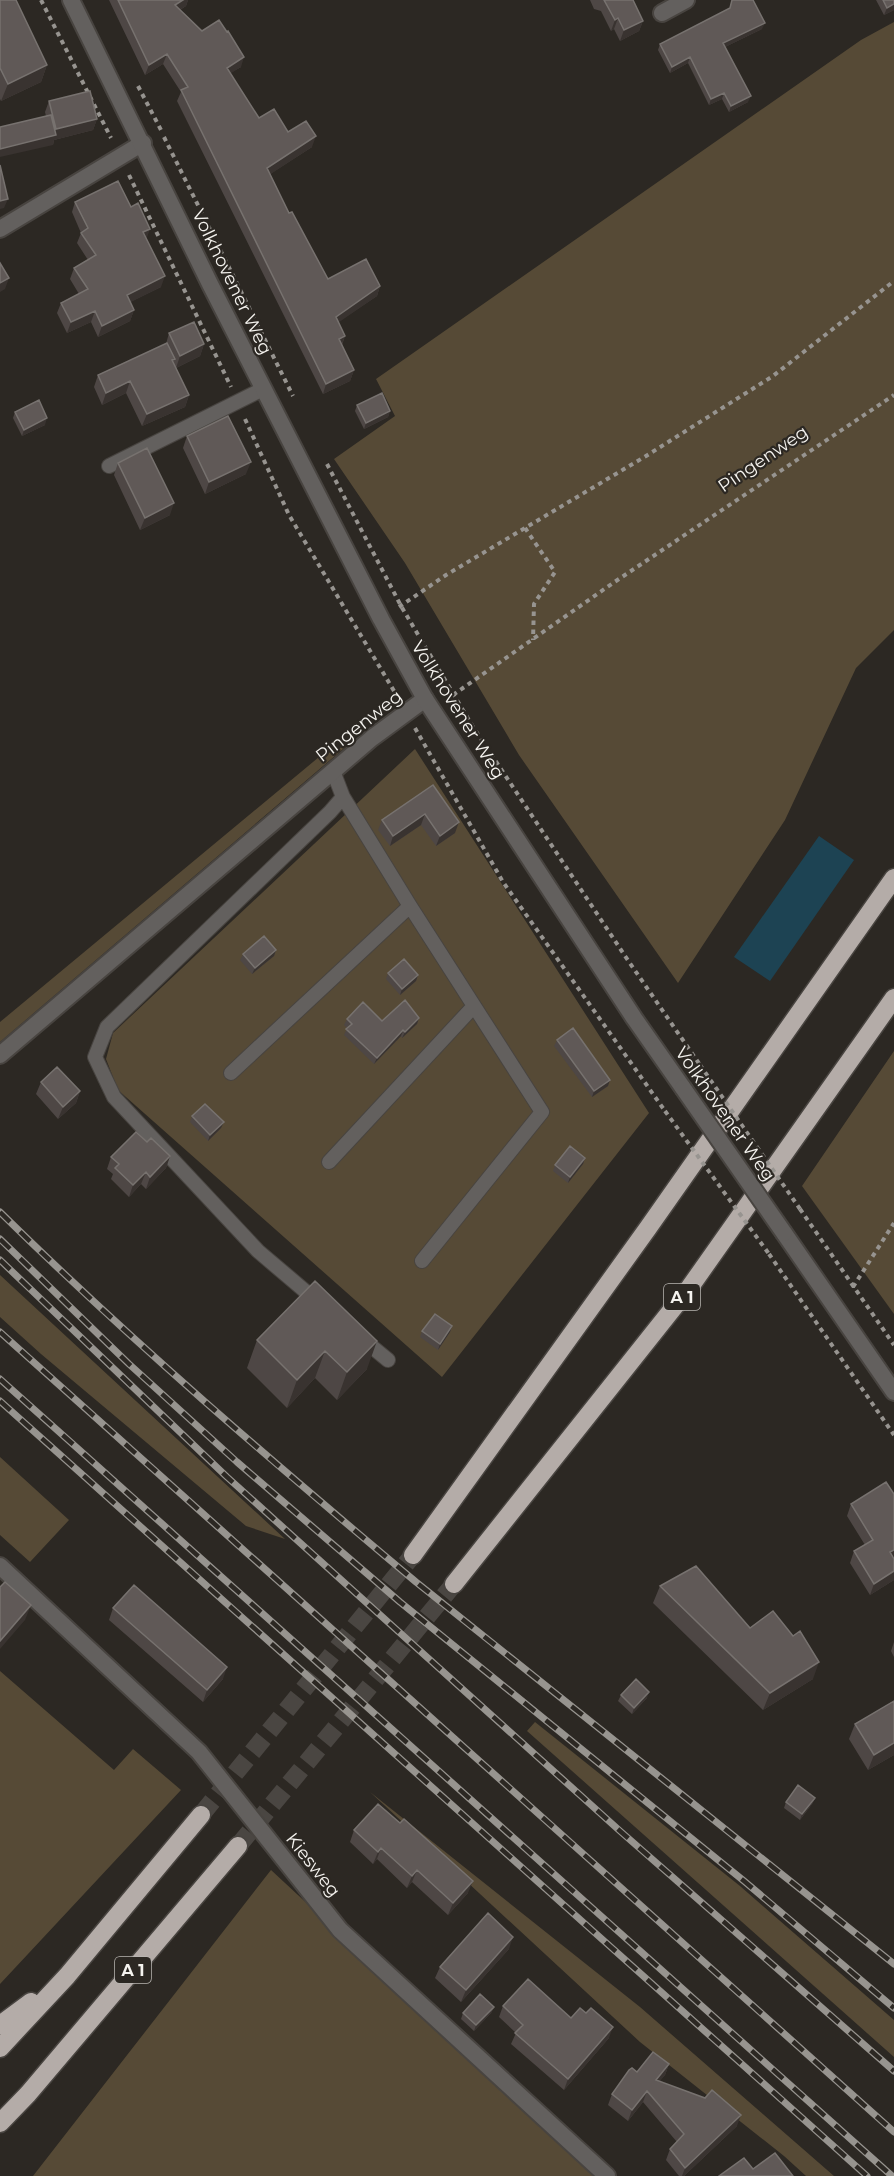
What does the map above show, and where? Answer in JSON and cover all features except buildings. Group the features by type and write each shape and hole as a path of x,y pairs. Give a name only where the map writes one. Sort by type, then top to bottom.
{"highway":[{"path":"413,1555 648,1228 894,878"},
{"name":"A 1","path":"454,1584 690,1287 894,998"},
{"name":"A 1","path":"0,2048 67,1976 201,1815"},
{"name":"A 1","path":"0,2123 28,2094 238,1846"},
{"path":"0,2025 67,1976"},
{"path":"0,2136 28,2094"}],"street":[{"name":"Volkhovener Weg","path":"71,0 263,389 381,619 425,699 627,1008 894,1392"},
{"path":"662,13 686,0"},
{"path":"0,229 142,143"},
{"name":"Pingenweg","path":"0,1055 372,738 425,699"},
{"name":"Kiesweg","path":"0,1566 199,1752 340,1930 607,2176"}],"lane":[{"path":"109,466 263,389"},
{"path":"333,771 343,797 542,1112 422,1260"},
{"path":"327,1310 258,1251 114,1097 95,1057 107,1027 343,797"},
{"path":"231,1072 410,906"},
{"path":"329,1162 474,1006"},
{"path":"353,1331 388,1360"}],"path":[{"path":"41,0 121,157 289,515 406,712 503,882 665,1111 770,1254 894,1435"},
{"path":"134,78 297,405"},
{"path":"381,619 446,575 646,456 772,376 894,281"},
{"name":"Pingenweg","path":"425,699 454,694 613,583 894,395"},
{"path":"322,455 400,606 454,694 612,936 894,1344"},
{"path":"525,528 555,572 534,604 533,640"},
{"path":"853,1287 894,1223"}],"shaded area":[{"path":"894,22 894,630 856,668 785,820 678,983 519,755 405,563 334,459 395,416 376,379 861,40"},
{"path":"349,744 0,1042 0,1022 319,757"},
{"path":"415,749 649,1113 442,1377 118,1090 106,1059 113,1033"},
{"path":"894,1051 894,1314 802,1186"},
{"path":"0,1275 285,1539 246,1526 0,1317"},
{"path":"0,1457 69,1520 30,1562 0,1535"},
{"path":"0,1671 114,1770 133,1749 181,1790 0,1984"},
{"path":"535,1722 740,1886 894,2020 894,2057 527,1731"},
{"path":"370,1792 640,2007 834,2176 806,2176 640,2042"},
{"path":"271,1870 601,2176 33,2176"}],"water":[{"path":"819,836 854,860 770,981 734,957"}],"tunnel":[{"path":"201,1815 413,1555"},
{"path":"238,1846 454,1584"}],"railway":[{"path":"0,1212 152,1355 416,1582 894,1964"},
{"path":"0,1239 129,1364 237,1462 400,1602 744,1881 894,2008"},
{"path":"0,1260 227,1477 620,1831 894,2071"},
{"path":"0,1332 894,2132"},
{"path":"0,1379 892,2176"},
{"path":"0,1401 867,2176"}]}
